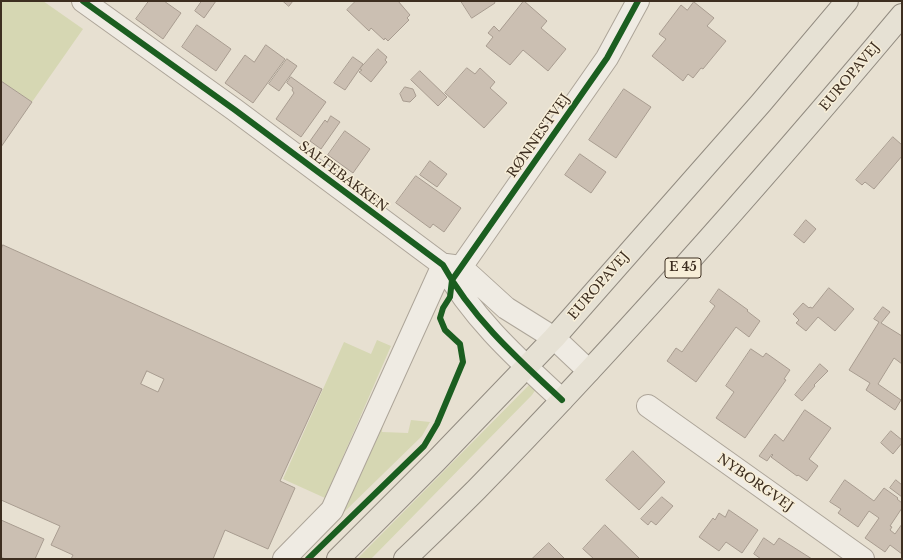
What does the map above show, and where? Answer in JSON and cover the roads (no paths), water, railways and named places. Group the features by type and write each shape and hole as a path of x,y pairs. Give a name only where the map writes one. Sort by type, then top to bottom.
{"main road":[{"name":"EUROPAVEJ","path":"338,559 435,462 554,338 761,103 847,1"},
{"name":"EUROPAVEJ","path":"405,559 476,490 622,336 801,135 902,15"}],"street":[{"name":"SALTEBAKKEN","path":"83,1 235,110 452,270 506,308 554,338 589,371"},
{"name":"RØNNESTVEJ","path":"284,559 332,510 452,270 607,58 638,1"},
{"name":"SALTEBAKKEN","path":"452,270 485,325 562,400"},
{"name":"NYBORGVEJ","path":"648,406 863,559"}]}
